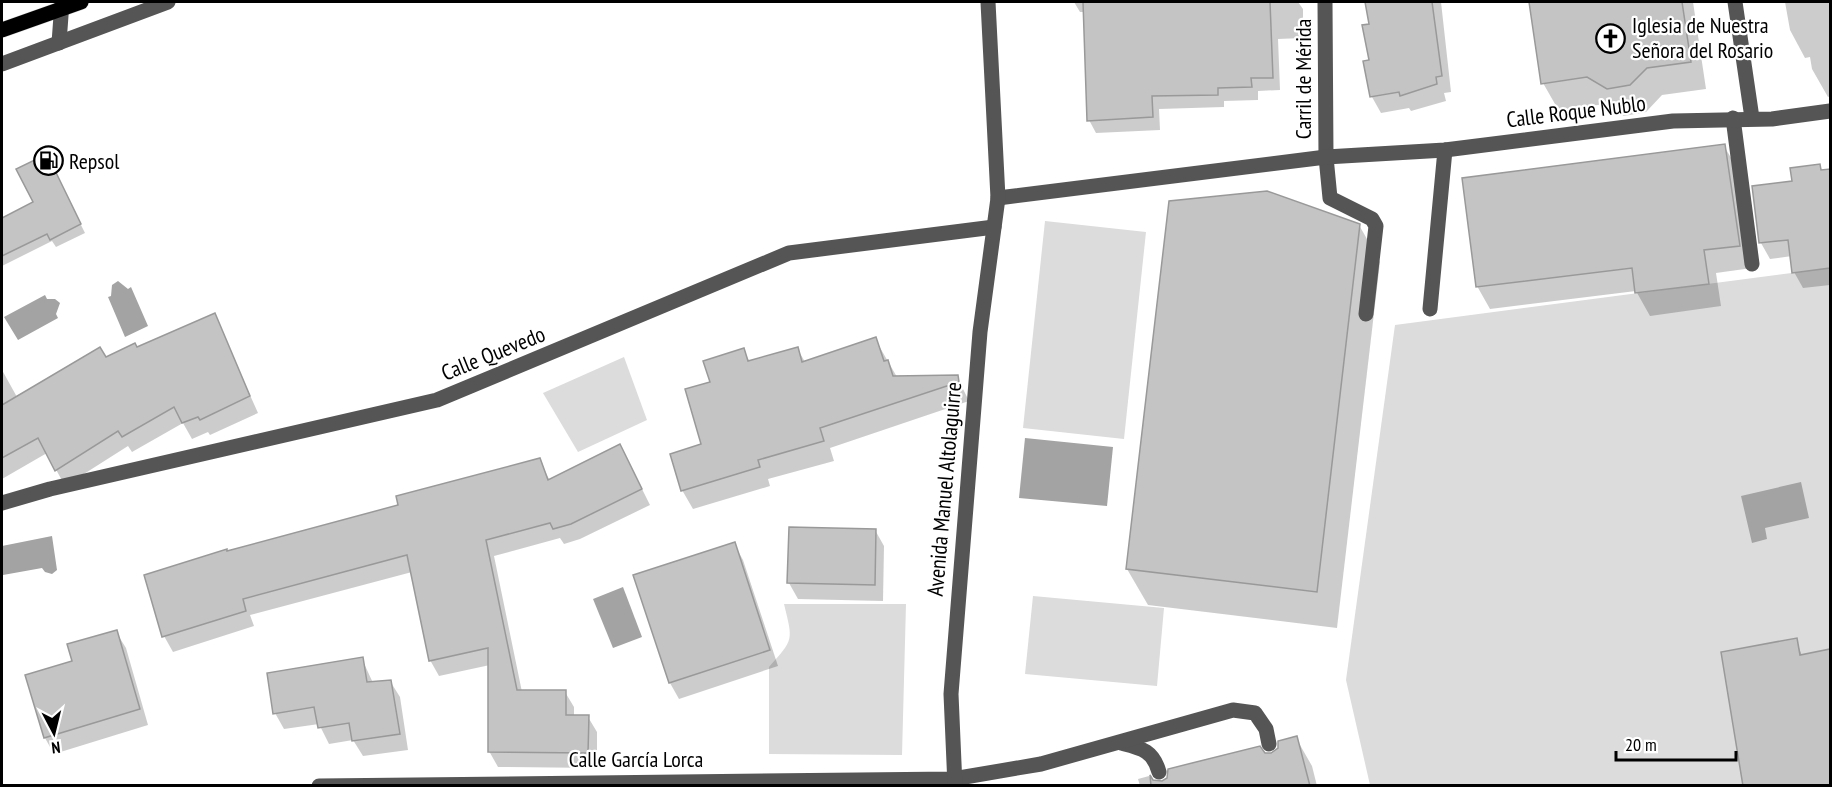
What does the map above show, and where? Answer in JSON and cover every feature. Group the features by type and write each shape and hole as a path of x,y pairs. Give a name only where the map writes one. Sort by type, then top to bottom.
{"main road":[{"path":"2,30 61,5 81,2"}],"street":[{"path":"2,64 168,2"},
{"name":"Avenida Manuel Altolaguirre","path":"954,782 951,693 980,332 998,198 988,2"},
{"name":"Carril de Mérida","path":"1325,2 1326,157 1330,198 1372,219 1376,226 1366,315"},
{"path":"1735,2 1752,118"},
{"path":"59,43 61,5"},
{"name":"Calle Roque Nublo","path":"1326,157 1446,150 1672,121 1772,119 1830,111"},
{"path":"1733,118 1752,264"},
{"path":"1430,309 1446,150"},
{"path":"998,198 1326,157"},
{"name":"Calle Quevedo","path":"2,503 61,486 437,400 789,253 994,227"},
{"name":"Calle García Lorca","path":"319,786 340,784 954,782 1041,764 1233,710 1255,713 1266,729 1269,744"},
{"path":"1118,742 1146,749 1155,758 1159,771"}],"shaded area":[{"path":"1045,221 1146,232 1124,439 1023,428"},
{"path":"1830,268 1830,785 1370,785 1346,680 1395,325"},
{"path":"118,281 128,289 131,287 148,326 125,337 108,297 111,296 112,285"},
{"path":"45,295 47,299 55,299 60,303 56,314 58,318 18,340 4,317"},
{"path":"624,357 647,420 578,452 543,393"},
{"path":"1025,438 1113,447 1107,506 1019,498"},
{"path":"1801,482 1809,518 1765,528 1767,539 1752,543 1741,496"},
{"path":"52,536 57,570 52,574 45,572 42,568 3,575 2,546"},
{"path":"623,587 642,637 613,648 593,599"},
{"path":"1033,596 1164,608 1157,686 1025,674"},
{"path":"784,604 906,604 902,755 769,754 769,667 787,645 790,633"}],"building":[{"path":"1083,2 1270,2 1273,78 1251,78 1252,87 1218,88 1218,95 1152,96 1153,117 1087,121"},
{"path":"1365,2 1432,2 1442,76 1436,77 1437,84 1400,96 1399,92 1370,97 1363,61 1369,60 1362,25 1369,24"},
{"name":"Iglesia de Nuestra Señora del Rosario","path":"1529,2 1682,2 1691,62 1647,68 1630,85 1607,89 1587,77 1541,84"},
{"path":"1725,144 1740,246 1704,250 1709,284 1635,293 1632,268 1476,287 1462,178"},
{"path":"47,154 81,224 50,240 47,234 2,256 2,218 33,202 16,169"},
{"path":"1820,164 1821,170 1830,169 1830,268 1792,273 1788,240 1759,243 1752,186 1792,181 1790,168"},
{"path":"1267,191 1360,224 1317,592 1126,569 1169,201"},
{"path":"215,313 250,396 200,420 198,417 182,423 174,407 122,437 118,431 55,471 38,438 2,458 2,405 100,347 106,357 135,343 137,347"},
{"path":"876,337 884,361 888,360 893,376 958,375 959,382 820,428 824,441 758,460 760,467 681,491 670,454 701,444 685,389 710,382 703,361 744,348 748,361 798,347 802,362"},
{"path":"620,444 642,489 571,524 553,529 550,523 486,540 517,690 566,690 566,715 589,715 588,753 488,752 488,648 429,661 407,555 243,599 246,611 162,637 144,575 227,549 227,551 398,505 396,496 540,458 548,480"},
{"path":"789,527 876,529 875,585 787,583"},
{"path":"735,542 770,650 669,683 633,575"},
{"path":"117,630 140,709 44,738 25,675 72,661 67,644"},
{"path":"1797,638 1800,655 1830,649 1830,786 1743,786 1721,652"},
{"path":"363,657 367,682 391,680 400,734 352,741 349,723 318,728 314,707 273,714 267,673"},
{"path":"1297,736 1310,786 1151,786 1150,775 1153,780 1162,781 1167,778 1168,769 1260,746 1265,753 1271,753 1278,748 1278,741"}],"place":[{"name":"Iglesia de Nuestra Señora del Rosario","path":"1611,38"},
{"name":"Repsol","path":"48,161"}]}
